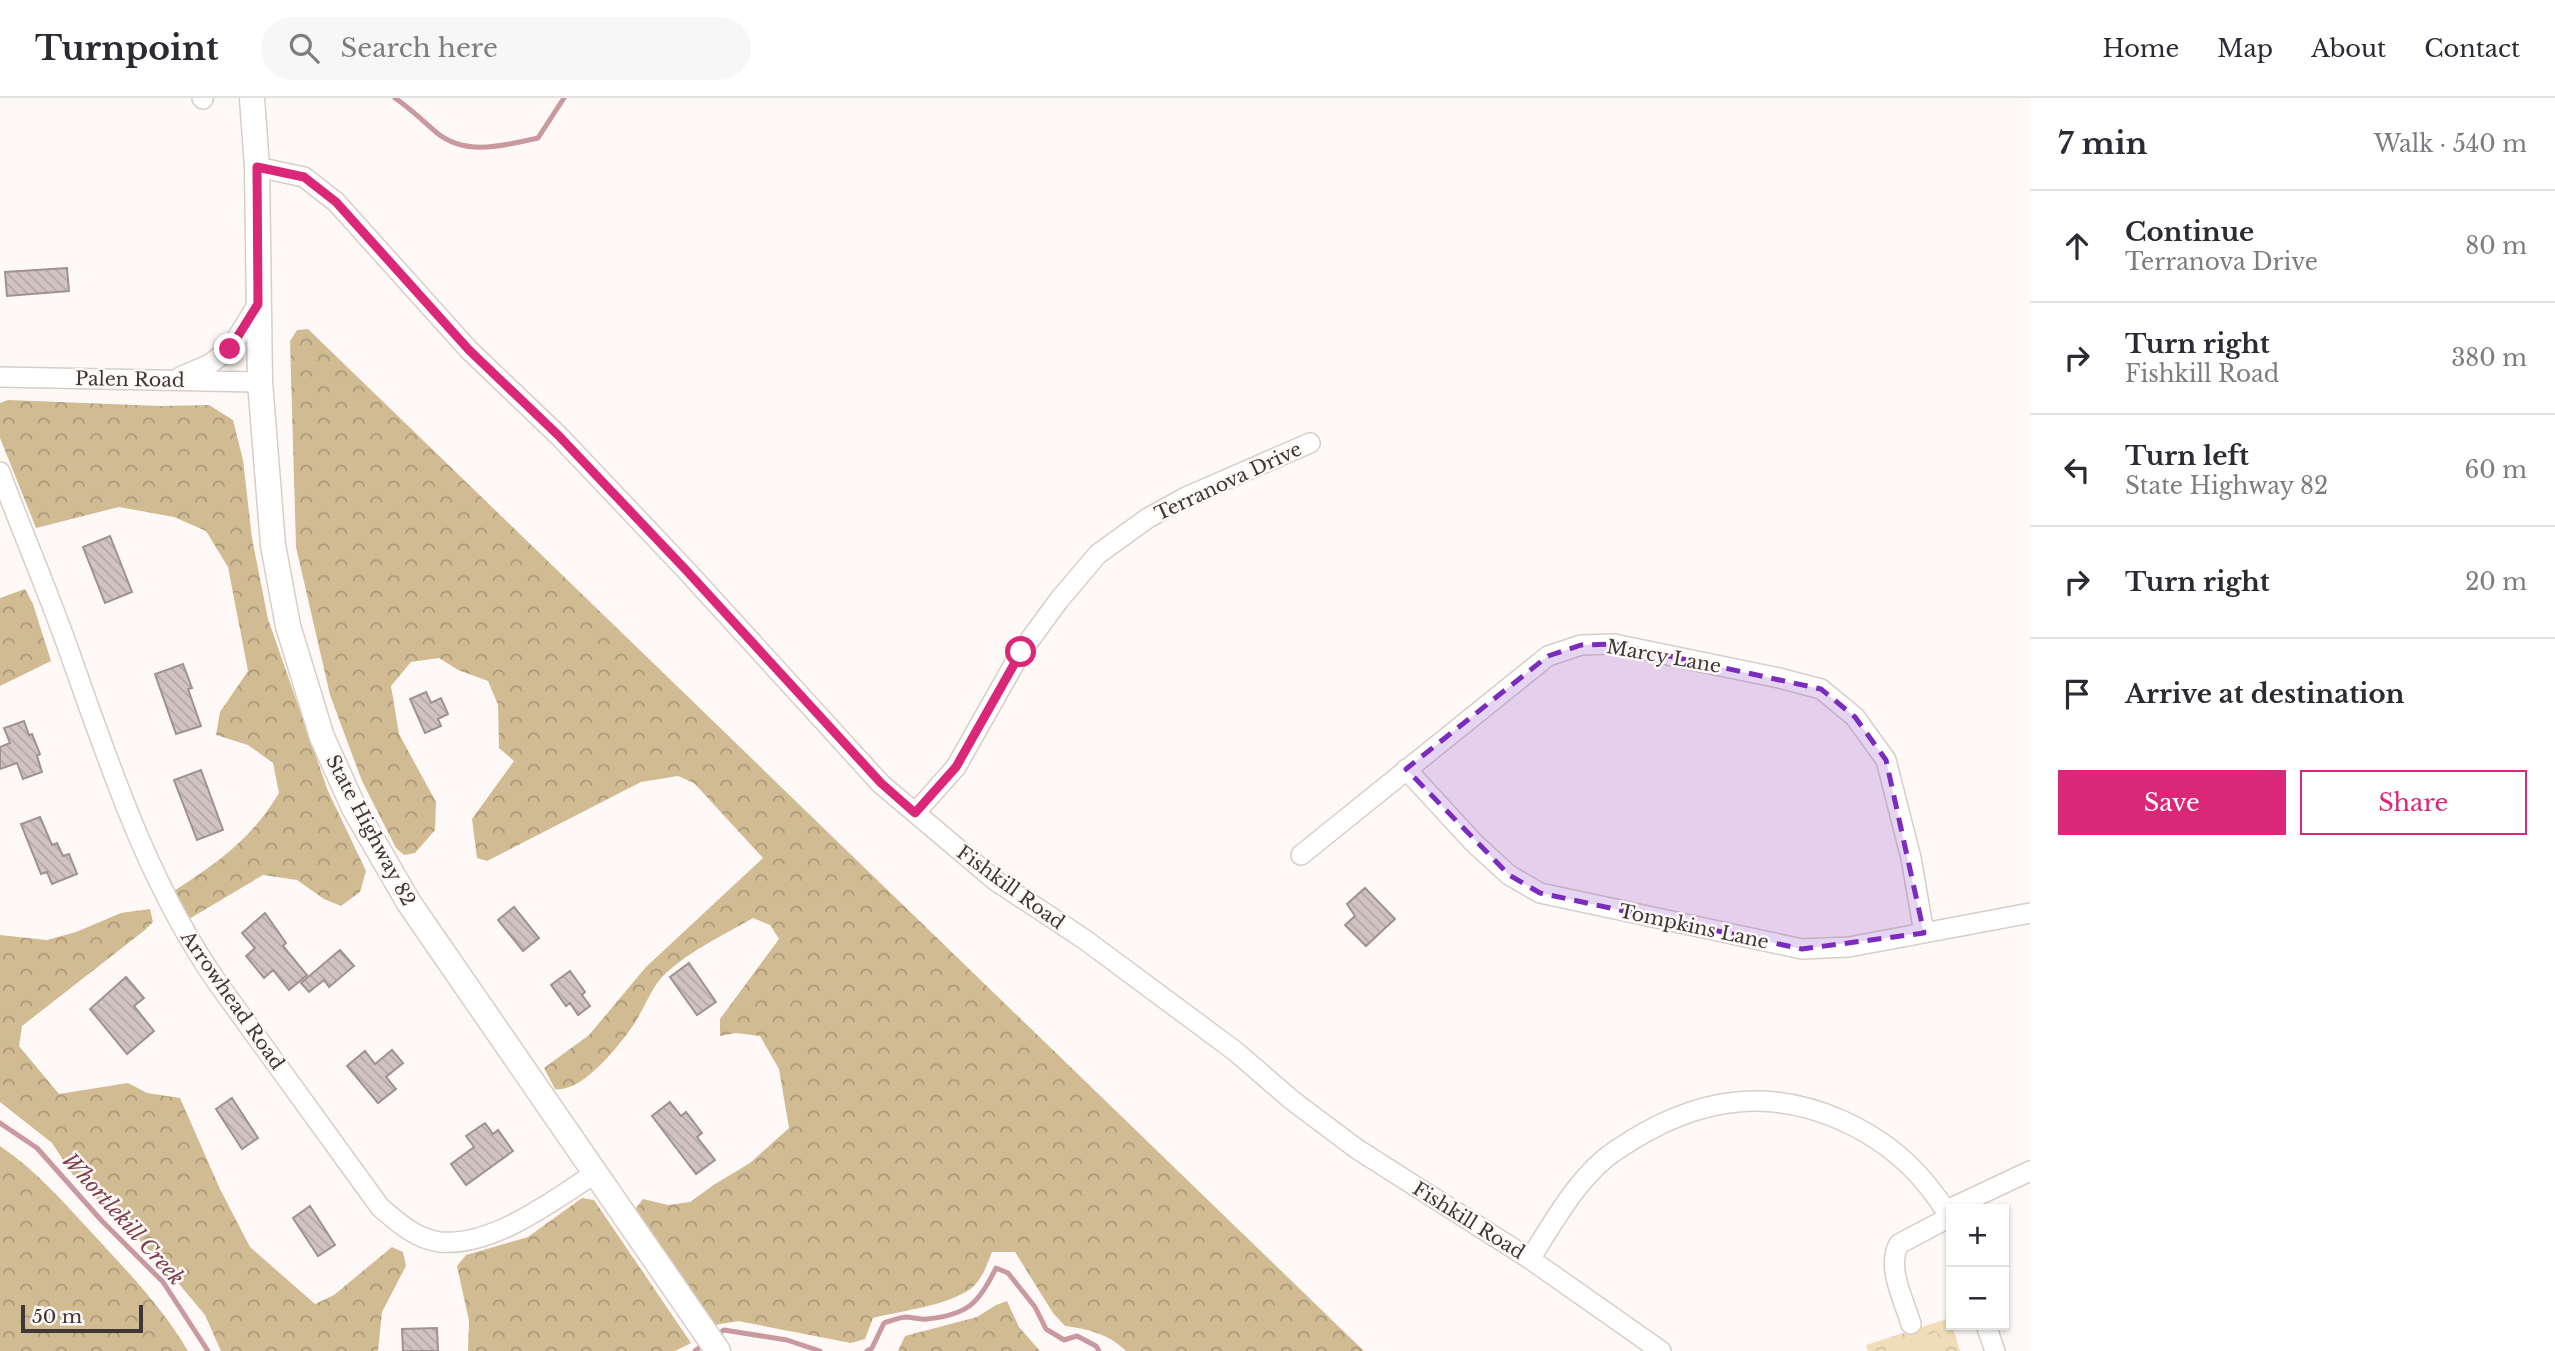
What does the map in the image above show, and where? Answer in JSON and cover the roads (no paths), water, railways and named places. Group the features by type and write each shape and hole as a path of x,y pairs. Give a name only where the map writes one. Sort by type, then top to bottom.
{"main road":[{"name":"State Highway 82","path":"252,98 257,167 260,382 273,545 291,638 322,737 355,808 394,880 718,1351"}],"street":[{"name":"Fishkill Road","path":"257,167 304,177 336,202 469,350 559,436 881,783 915,813 996,881 1084,939 1192,1019 1357,1149 1530,1259 1661,1351"},
{"path":"172,380 210,364 230,349 258,304"},
{"name":"Palen Road","path":"0,377 260,382"},
{"name":"Terranova Drive","path":"915,813 956,767 1021,652 1059,600 1098,554 1147,518 1186,497 1310,443"},
{"name":"Arrowhead Road","path":"0,472 56,614 122,795 151,867 174,912 212,976 380,1207 403,1227 425,1238 440,1242 475,1240 525,1218 594,1174"},
{"name":"Marcy Lane","path":"1301,855 1548,656 1581,645 1614,644 1821,689 1855,717 1886,760 1911,858 1924,933"},
{"name":"Tompkins Lane","path":"1406,769 1474,843 1509,875 1540,892 1802,950 1849,947 2030,913"},
{"path":"1530,1259 1573,1193 1612,1153 1650,1129 1691,1112 1737,1102 1785,1104 1825,1115 1867,1132 1905,1160 1946,1212"},
{"path":"1971,1204 2030,1171"},
{"path":"1911,1324 1894,1268 1895,1251 1899,1244 1946,1218"},
{"path":"1988,1330 1995,1351"}],"waterway":[{"path":"395,98 437,133 461,145 473,147 513,144 538,138 564,98"},
{"name":"Whortlekill Creek","path":"0,1123 37,1148 101,1220 163,1282 208,1351"},
{"name":"Whortlekill Creek","path":"867,1351 872,1348 884,1323 905,1317 941,1317 970,1305 984,1290 996,1268 1008,1273 1035,1307 1046,1329 1064,1340 1077,1336 1096,1346 1099,1351"},
{"name":"Whortlekill Creek","path":"715,1336 724,1330 787,1340 820,1351"},
{"name":"Whortlekill Creek","path":"695,1351 704,1344"}]}
